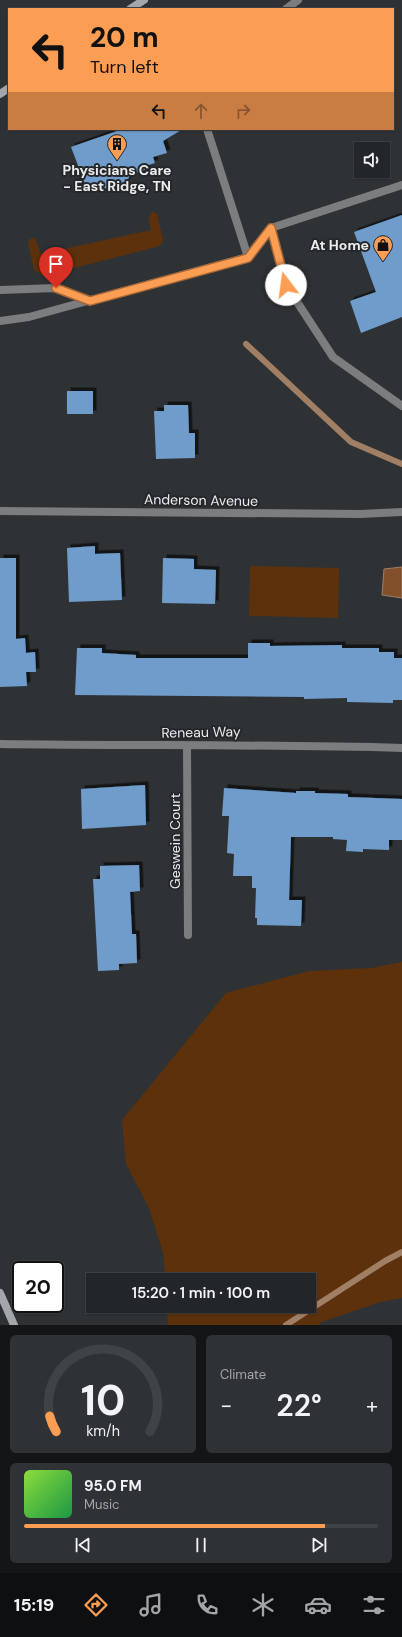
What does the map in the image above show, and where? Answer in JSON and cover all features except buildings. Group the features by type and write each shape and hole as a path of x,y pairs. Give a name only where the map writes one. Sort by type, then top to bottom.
{"street":[{"path":"132,8 144,0"},
{"path":"287,8 298,0"},
{"path":"207,130 248,258"},
{"path":"0,322 29,317 248,258 271,228 402,185"},
{"path":"271,228 286,285 333,357 402,406"},
{"path":"0,290 56,288 90,301"},
{"name":"Anderson Avenue","path":"0,511 352,514 402,512"},
{"name":"Reneau Way","path":"0,744 187,746 311,745 402,748"},
{"name":"Geswein Court","path":"187,746 188,935"},
{"path":"0,1293 14,1325"}],"shaded area":[{"path":"153,212 157,214 163,240 160,246 43,276 34,270 28,242 30,239 35,238 41,254 151,230 149,219 151,213"},
{"path":"250,566 339,568 338,618 249,616"},
{"path":"402,567 402,598 382,595 384,569"},
{"path":"402,962 402,1298 380,1302 322,1322 318,1325 168,1325 167,1313 316,1313 316,1273 165,1273 163,1253 149,1208 126,1164 122,1120 226,993 309,971 372,968"}],"waterway":[{"path":"246,344 351,442 402,464"},
{"path":"286,1325 385,1261 402,1252"}],"place":[{"name":"Physicians Care - East Ridge, TN","path":"117,161"},
{"name":"At Home","path":"383,262"}],"route":[{"path":"56,288 90,301 248,258 271,228 286,285"}]}
